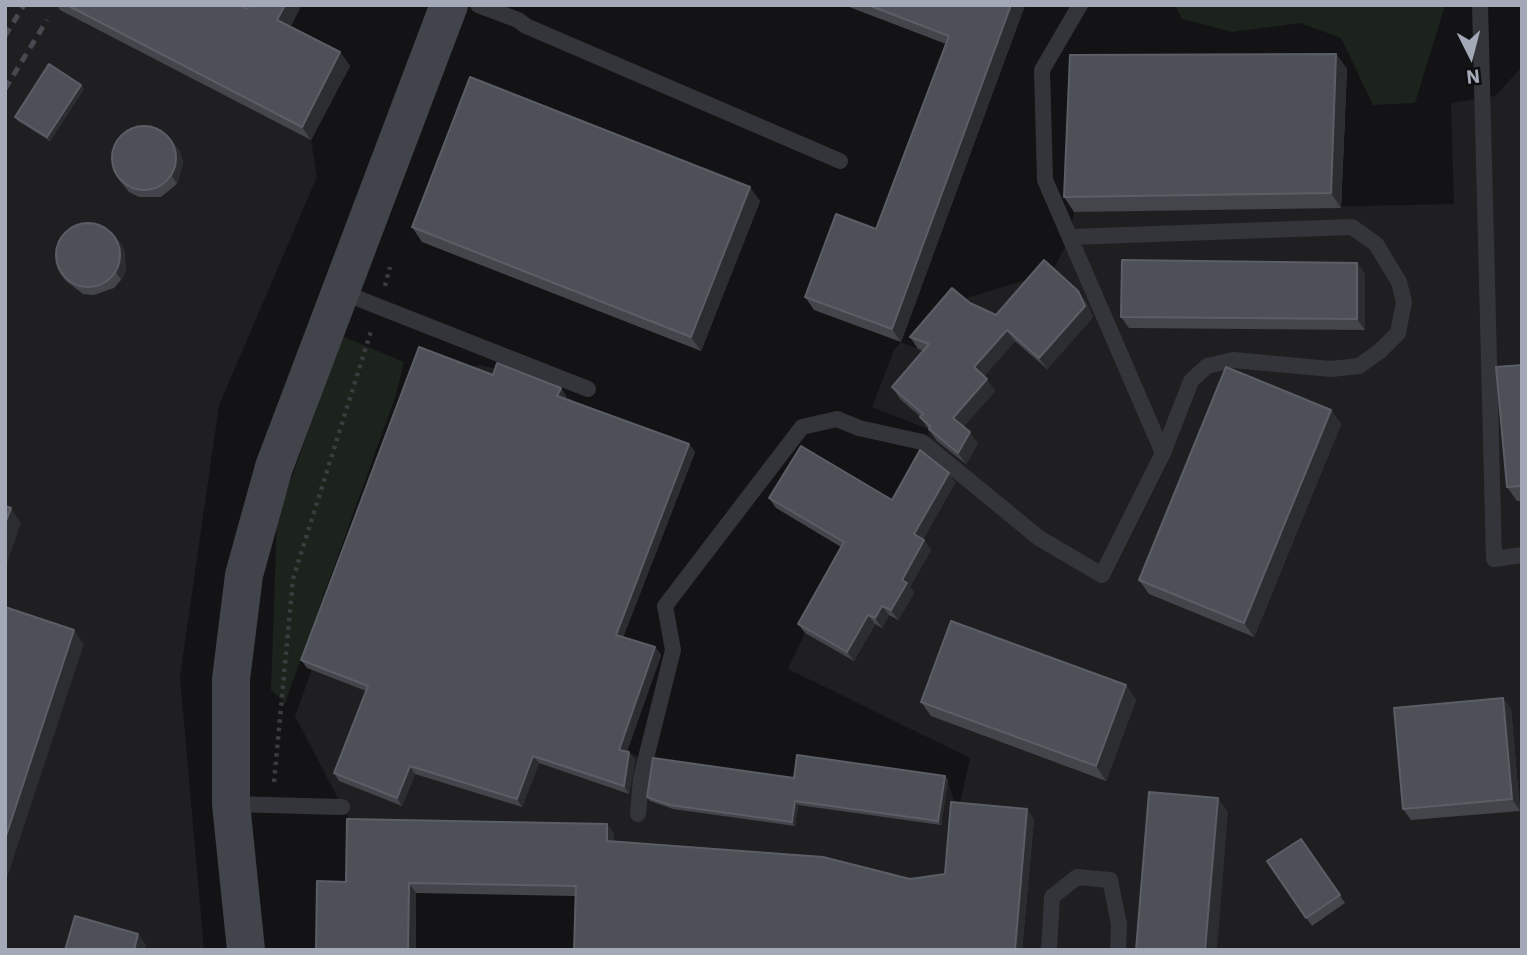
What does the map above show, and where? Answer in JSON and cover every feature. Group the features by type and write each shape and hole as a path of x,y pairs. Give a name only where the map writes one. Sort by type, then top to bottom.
{"street":[{"path":"246,950 231,804 231,679 244,575 274,467 449,5"}],"lane":[{"path":"478,5 517,19 526,26 840,161"},
{"path":"1080,5 1042,70 1045,180 1163,453"},
{"path":"1480,5 1494,559 1522,555"},
{"path":"638,814 641,778 673,650 665,606 802,427 837,419 859,428 922,442 1039,538 1102,575 1163,453 1191,381 1207,366 1233,360 1331,369 1359,366 1380,351 1398,333 1404,302 1399,282 1376,244 1352,227 1070,237"},
{"path":"339,291 588,389"},
{"path":"231,804 342,807"},
{"path":"1049,950 1052,897 1077,877 1110,880 1119,925 1118,950"}],"path":[{"path":"272,806 293,579 394,256"}],"shaded area":[{"path":"5,5 82,5 311,140 317,177 219,405 180,677 204,950 5,950"},
{"path":"1175,5 1444,5 1444,9 1415,103 1373,105 1341,38 1300,23 1232,32 1182,19"},
{"path":"1522,67 1522,950 612,950 614,834 354,829 295,716 425,355 462,369 481,365 503,371 566,396 602,418 695,452 623,637 661,655 627,752 657,763 797,782 947,780 958,811 970,758 788,669 805,633 895,515 929,455 928,429 872,407 894,350 901,342 918,349 960,300 1052,272 1070,237 1074,212 1454,204 1451,103 1495,96"},
{"path":"342,336 404,362 396,395 285,703 271,690 277,519"}],"building":[{"path":"67,5 240,5 247,9 249,5 285,5 277,20 340,52 302,127"},
{"path":"868,5 1011,5 892,329 805,297 836,214 876,229 949,36"},
{"path":"1336,54 1331,193 1064,197 1070,55"},
{"path":"49,64 81,85 47,137 15,117"},
{"path":"470,77 750,187 691,337 412,227"},
{"path":"138,126 150,126 167,135 174,146 174,170 167,181 150,190 138,190 126,185 117,176 112,164 112,152 117,140 126,131"},
{"path":"88,223 100,225 111,232 118,243 118,267 111,278 100,285 88,287 76,285 65,278 58,267 56,255 58,243 65,232 76,225"},
{"path":"1044,260 1078,291 1085,306 1039,358 1007,330 974,367 987,379 953,418 970,432 958,453 929,429 930,426 920,417 923,414 892,387 929,344 910,337 952,288 970,303 996,315"},
{"path":"1122,260 1357,263 1357,319 1121,317"},
{"path":"419,347 493,375 497,363 561,388 557,396 689,444 616,635 655,647 619,750 629,752 624,786 533,756 517,799 410,766 397,798 334,773 368,686 301,660"},
{"path":"1522,365 1522,486 1507,487 1496,367"},
{"path":"1226,367 1331,410 1244,623 1139,580"},
{"path":"801,446 892,500 920,450 949,473 914,534 924,540 902,580 907,583 891,610 882,606 875,618 868,615 847,652 798,624 844,542 769,498"},
{"path":"5,506 11,508 5,524"},
{"path":"5,607 74,630 5,839"},
{"path":"951,621 1126,685 1096,766 921,702"},
{"path":"1503,698 1512,799 1403,809 1394,708"},
{"path":"797,755 945,776 938,821 795,801 792,822 670,805 647,797 653,758 794,778"},
{"path":"1149,792 1218,798 1205,950 1136,950"},
{"path":"951,802 1027,809 1015,950 574,950 576,886 409,883 408,950 316,950 317,881 346,882 347,819 607,824 607,841 823,857 910,879 945,874"},
{"path":"1301,839 1340,895 1306,918 1267,861"},
{"path":"75,916 138,934 134,950 65,950"}],"railway":[{"path":"5,36 24,5"},
{"path":"5,89 47,20"}]}
